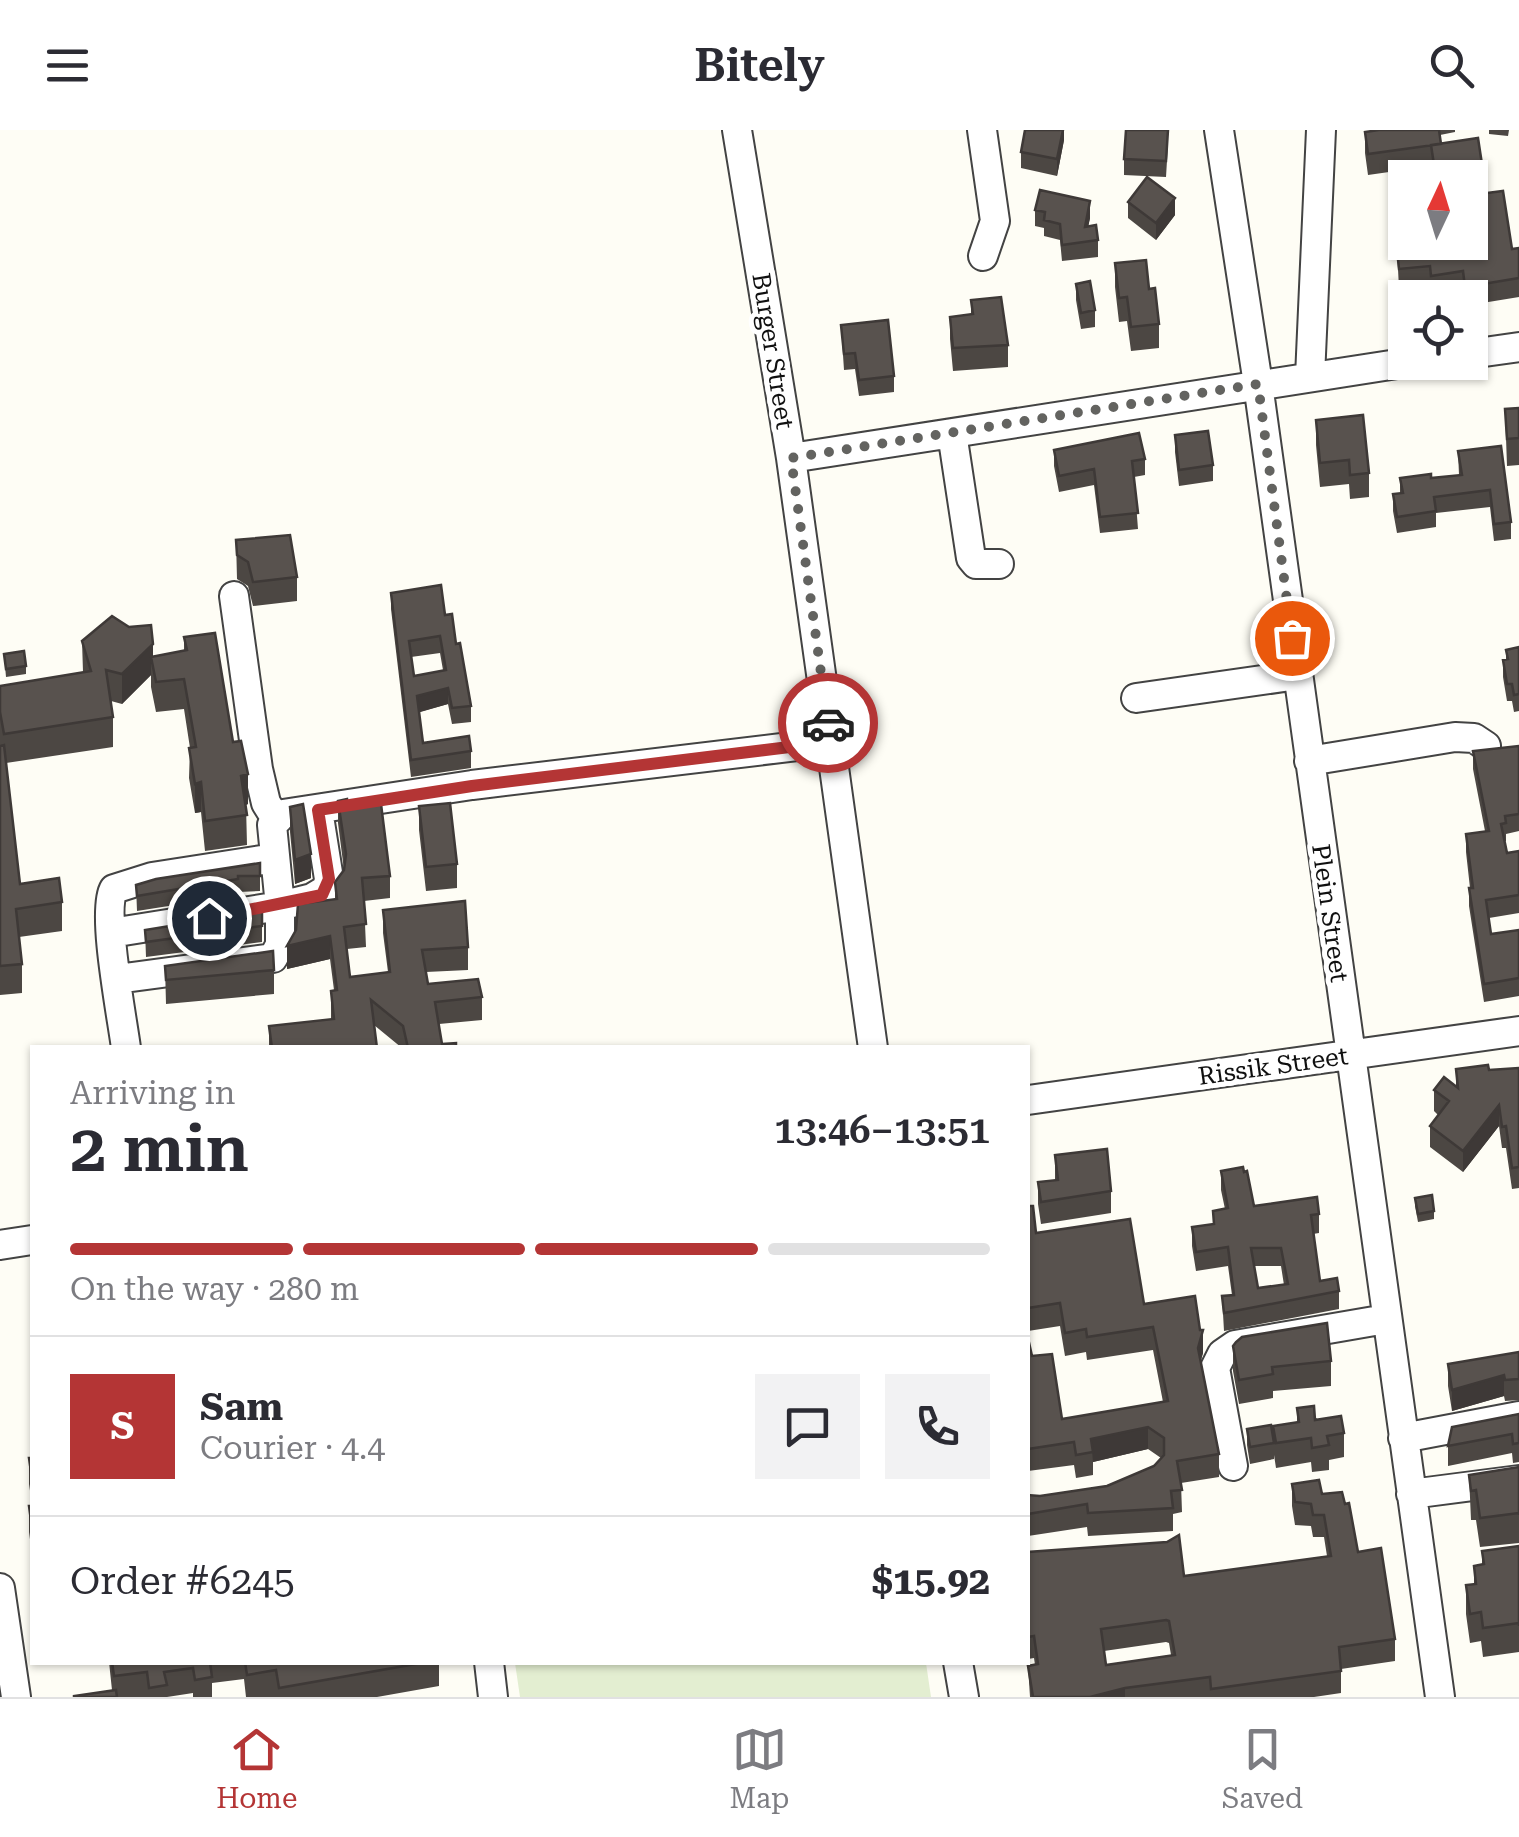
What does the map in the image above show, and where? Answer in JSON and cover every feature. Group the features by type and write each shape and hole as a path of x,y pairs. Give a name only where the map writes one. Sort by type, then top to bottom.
{"street":[{"name":"Burger Street","path":"737,130 791,458 873,1045"},
{"path":"982,130 995,221 984,256"},
{"name":"Plein Street","path":"1219,130 1258,384 1440,1697"},
{"path":"1310,377 1322,130"},
{"path":"1488,351 1519,347"},
{"path":"791,458 1388,365"},
{"path":"952,433 971,558 976,564 999,564"},
{"path":"234,596 258,769 266,802 276,819"},
{"path":"1136,698 1298,675"},
{"path":"1309,761 1455,737 1474,738 1486,746"},
{"path":"117,979 273,958 280,945 280,906 272,825 283,814 490,783 830,742"},
{"path":"111,933 312,898 327,889 329,879 318,810"},
{"path":"126,1045 111,933 110,900 114,888 275,858"},
{"name":"Rissik Street","path":"1030,1100 1519,1031"},
{"path":"0,1245 30,1240"},
{"path":"1233,1466 1216,1368 1222,1354 1236,1345 1386,1319"},
{"path":"1403,1438 1519,1416"},
{"path":"1411,1494 1519,1480"},
{"path":"0,1588 16,1697"},
{"path":"489,1665 492,1697"},
{"path":"959,1665 964,1697"}],"green space":[{"path":"515,1665 926,1665 931,1697 520,1697"}],"building":[{"path":"1025,130 1063,130 1057,159 1021,152"},
{"path":"1126,130 1168,130 1166,161 1124,159"},
{"path":"1439,130 1441,144 1368,154 1365,132"},
{"path":"1478,138 1481,160 1433,160 1431,145"},
{"path":"1147,177 1175,198 1156,223 1128,202"},
{"path":"1040,190 1090,201 1085,227 1096,225 1098,240 1062,245 1060,224 1044,220 1045,212 1035,210"},
{"path":"1503,191 1512,249 1519,248 1519,278 1488,283 1488,280 1464,280 1463,271 1431,276 1430,266 1399,269 1398,260 1488,260 1488,193"},
{"path":"1146,260 1149,289 1155,288 1159,324 1131,327 1127,297 1119,298 1115,263"},
{"path":"1090,281 1095,310 1081,313 1076,284"},
{"path":"1001,297 1008,345 953,348 950,317 973,314 971,300"},
{"path":"888,320 894,376 859,380 855,353 844,354 841,325"},
{"path":"1519,408 1519,438 1507,439 1505,409"},
{"path":"1363,415 1369,473 1350,475 1349,460 1320,463 1316,420"},
{"path":"1208,431 1213,465 1179,470 1175,435"},
{"path":"1139,433 1145,459 1132,461 1138,513 1100,517 1094,469 1059,476 1054,450"},
{"path":"1501,446 1511,522 1494,524 1490,490 1434,497 1436,511 1397,517 1393,494 1403,493 1400,478 1462,475 1458,451"},
{"path":"290,535 297,577 253,582 248,562 237,555 236,540"},
{"path":"441,585 445,615 452,614 456,644 460,643 471,706 452,708 448,688 417,696 423,743 469,736 471,751 411,760 391,593","holes":["440,636 446,670 414,676 409,641"]},
{"path":"112,616 129,627 151,625 153,644 122,674 106,670 113,717 4,734 0,686 91,671 82,641"},
{"path":"215,633 233,742 241,741 248,774 241,776 247,815 205,821 201,782 195,784 189,748 196,747 184,679 156,682 151,657 187,650 184,637"},
{"path":"1519,647 1519,694 1514,695 1512,684 1507,684 1503,660 1508,659 1506,650"},
{"path":"24,651 26,666 6,669 4,654"},
{"path":"4,745 20,884 59,878 62,902 16,909 22,964 0,966 0,746"},
{"path":"1519,746 1519,814 1505,816 1506,823 1501,824 1507,853 1519,851 1519,895 1486,900 1491,934 1519,930 1519,978 1484,984 1469,888 1473,888 1466,834 1489,831 1473,751"},
{"path":"347,799 348,808 381,804 390,876 362,878 366,924 344,927 350,977 390,972 383,910 465,901 468,947 422,950 428,984 478,979 482,997 435,1002 442,1044 456,1045 407,1045 403,1026 371,1000 377,1045 272,1045 269,1026 334,1019 331,991 337,990 330,936 287,946 296,930 298,904 337,899 335,882 344,870 346,854 338,801"},
{"path":"450,803 457,864 426,867 419,806"},
{"path":"303,804 311,854 295,860 290,807"},
{"path":"260,863 260,876 238,876 137,896 136,885 156,879"},
{"path":"262,911 262,926 146,942 145,930"},
{"path":"273,951 274,970 166,980 165,966"},
{"path":"1488,1065 1489,1070 1519,1068 1519,1167 1512,1168 1499,1105 1463,1151 1430,1126 1449,1101 1434,1090 1444,1077 1458,1088 1456,1069"},
{"path":"1107,1149 1111,1191 1041,1202 1038,1182 1058,1180 1055,1155"},
{"path":"1243,1167 1247,1171 1254,1206 1317,1197 1319,1214 1311,1215 1320,1281 1337,1278 1339,1291 1224,1313 1222,1296 1234,1295 1228,1247 1196,1252 1192,1227 1214,1224 1213,1211 1228,1208 1221,1171","holes":["1251,1248 1281,1248 1288,1284 1258,1288"]},
{"path":"1432,1195 1434,1211 1418,1214 1415,1198"},
{"path":"1030,1206 1036,1233 1130,1219 1144,1304 1195,1296 1203,1330 1198,1348 1219,1454 1177,1461 1182,1490 1171,1491 1173,1508 1088,1513 1087,1504 1030,1514 1030,1495 1107,1486 1154,1466 1164,1455 1164,1438 1148,1427 1091,1439 1093,1452 1076,1455 1074,1442 1030,1449 1030,1347 1032,1356 1052,1354 1062,1419 1168,1401 1153,1327 1087,1337 1086,1329 1065,1333 1060,1303 1030,1308"},
{"path":"1327,1323 1331,1361 1272,1367 1273,1374 1239,1380 1233,1346 1242,1337"},
{"path":"1519,1352 1519,1379 1505,1380 1504,1375 1452,1390 1448,1364"},
{"path":"1314,1406 1315,1420 1341,1416 1344,1433 1327,1436 1329,1445 1312,1448 1311,1438 1276,1443 1273,1426 1299,1422 1297,1408"},
{"path":"1519,1414 1519,1443 1513,1444 1512,1434 1448,1446 1452,1427"},
{"path":"1271,1425 1274,1443 1250,1447 1247,1429"},
{"path":"1519,1467 1519,1513 1480,1518 1476,1490 1471,1491 1469,1475"},
{"path":"1319,1480 1322,1494 1342,1492 1345,1504 1349,1503 1358,1552 1381,1548 1395,1639 1339,1647 1341,1671 1211,1689 1210,1677 1125,1688 1090,1697 1033,1697 1028,1666 1038,1664 1034,1636 1030,1637 1030,1552 1167,1542 1179,1535 1184,1576 1331,1556 1324,1515 1313,1515 1311,1504 1295,1502 1292,1484","holes":["1169,1621 1175,1655 1106,1665 1101,1629"]},
{"path":"1519,1546 1519,1623 1483,1628 1481,1612 1470,1614 1466,1585 1476,1584 1474,1566 1484,1564 1482,1551"},
{"path":"112,1665 210,1665 212,1677 195,1680 193,1668 164,1672 167,1685 149,1688 147,1672 114,1676"},
{"path":"245,1665 410,1665 279,1688 276,1670 247,1675"},
{"path":"116,1690 117,1697 74,1697 74,1696"}],"way so far":[{"path":"828,723 791,458 1258,384 1292,638"}],"route":[{"path":"209,918 322,895 329,879 318,810 472,786 830,742 828,723"}]}
